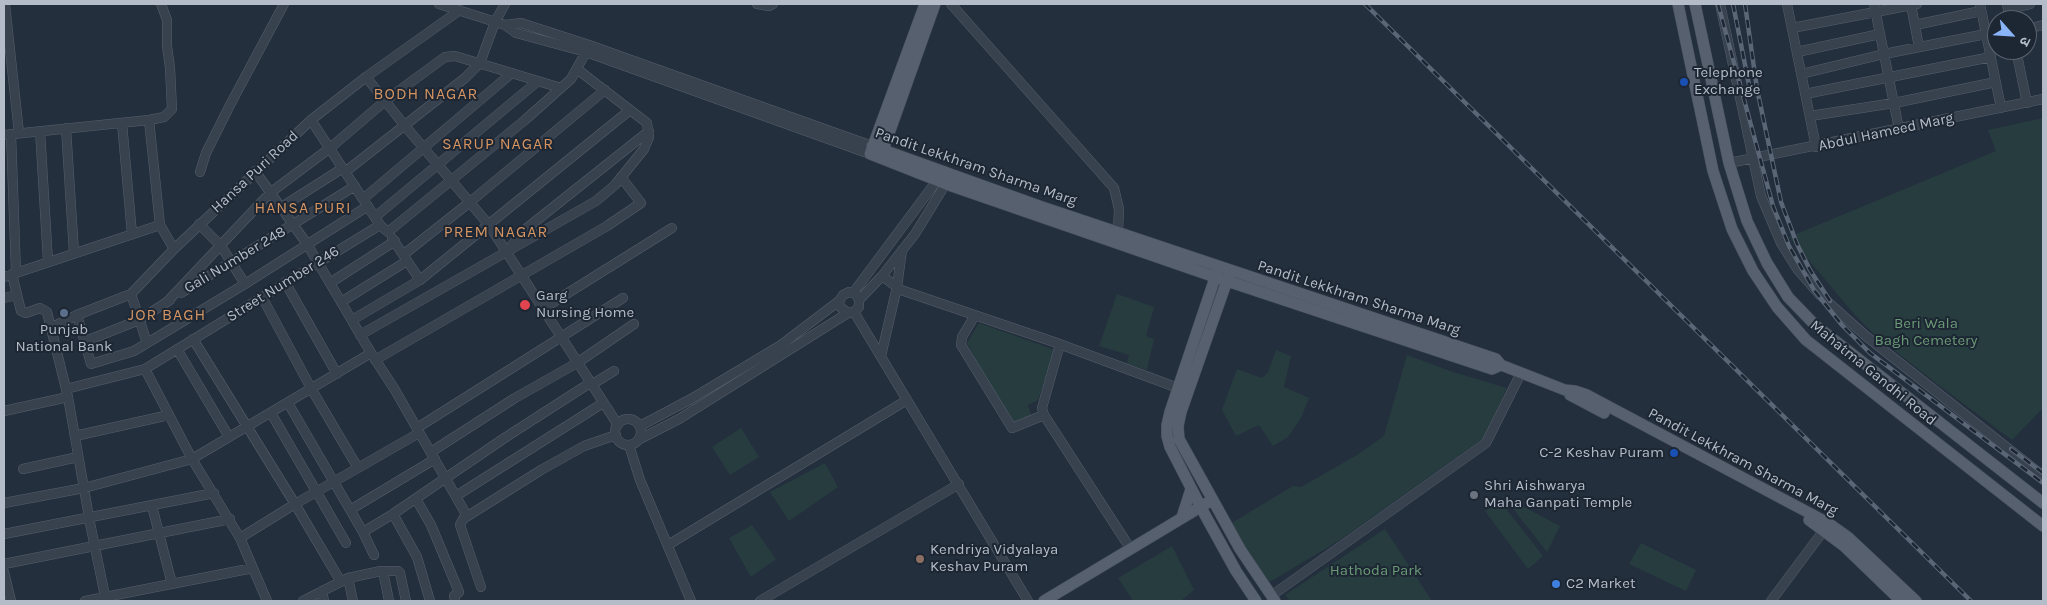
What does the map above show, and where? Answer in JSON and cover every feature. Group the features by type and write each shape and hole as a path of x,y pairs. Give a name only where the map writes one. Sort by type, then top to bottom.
{"main road":[{"path":"876,152 933,4"},
{"name":"Mahatma Gandhi Road","path":"1678,4 1713,170 1732,229 1753,271 1778,307 1806,340 2043,526"},
{"name":"Mahatma Gandhi Road","path":"1695,4 1729,164 1747,221 1767,263 1788,297 1815,324 2043,503"},
{"name":"Pandit Lekkhram Sharma Marg","path":"876,152 944,178 1217,272 1496,359 1501,365 1566,390 1572,397 1642,428 1849,538 1916,601"},
{"name":"Pandit Lekkhram Sharma Marg","path":"944,178 1118,232 1217,272"},
{"path":"1217,272 1178,388 1167,425 1167,436 1170,447 1200,506 1236,571 1256,601"},
{"path":"1229,276 1181,412 1178,426 1179,439 1240,549 1273,599"},
{"path":"1182,517 1191,489"},
{"path":"1044,601 1200,506 1213,500"},
{"name":"Pandit Lekkhram Sharma Marg","path":"1826,527 1901,601"}],"street":[{"path":"5,4 11,134 10,274 23,312 26,313 40,308 45,309 67,393 94,546 106,599"},
{"path":"11,134 149,120 164,116 172,110 167,20 161,4"},
{"path":"200,172 206,153 284,4"},
{"name":"Pandit Lekkhram Sharma Marg","path":"440,4 505,25 521,23 589,45 876,152"},
{"path":"280,208 344,170 405,126 465,78 480,64 495,22 505,4"},
{"path":"757,4 769,6 773,4"},
{"path":"951,4 1114,188 1119,208 1118,232"},
{"path":"1720,4 1761,196 1781,243 1798,270 1819,294 1867,337 2043,476"},
{"path":"1787,4 1816,147"},
{"path":"1792,28 1875,8 1914,4 1915,25 1920,47"},
{"path":"2008,6 2030,4"},
{"path":"1875,8 1899,129"},
{"path":"1915,25 1980,8 1987,39"},
{"name":"Hansa Puri Road","path":"50,328 77,315 131,294 174,248 311,120 366,77 460,10"},
{"path":"505,25 516,33 586,52 876,152"},
{"path":"1797,52 1880,34"},
{"path":"1801,74 1884,54 1986,34"},
{"path":"388,232 571,79 586,52"},
{"path":"167,302 270,193 330,148 385,101 445,57 455,56 561,88"},
{"path":"1805,94 1987,58"},
{"path":"1992,60 2001,108"},
{"path":"2018,60 2027,102"},
{"path":"360,335 596,201 615,186 644,149 649,137 647,123 577,69"},
{"path":"77,315 86,341 91,364 134,351 245,284 307,244 365,202 424,148 512,73"},
{"path":"366,77 405,126 490,225 544,308 602,403 618,425"},
{"name":"Street Number 246","path":"4,412 145,369 193,340 318,262 378,221 438,164 538,81"},
{"path":"1810,116 1894,103 1996,82"},
{"path":"341,302 405,258 605,90"},
{"name":"Abdul Hameed Marg","path":"1729,164 2043,99"},
{"path":"352,320 420,280 630,110"},
{"path":"149,120 160,225 174,248"},
{"path":"311,120 365,202 388,232 420,280"},
{"path":"122,123 132,234"},
{"path":"66,128 74,253"},
{"path":"40,131 48,261"},
{"path":"506,251 527,228 649,131"},
{"path":"256,171 280,208 307,244 467,516"},
{"path":"4,503 84,488 192,459 312,390 336,374 373,356 607,226 641,203 621,177"},
{"path":"640,426 629,419 621,422 618,425 616,435 622,443 630,445 679,419 859,307 860,300 902,250 944,178"},
{"path":"640,426 691,399 781,345 839,301 843,295 852,293 944,178"},
{"name":"Gali Number 248","path":"86,341 139,320 355,186"},
{"path":"199,224 221,246 245,284"},
{"path":"10,274 160,225"},
{"path":"544,308 672,228"},
{"path":"330,283 394,242"},
{"path":"881,356 897,287 902,250"},
{"path":"882,276 897,287 1178,388"},
{"path":"285,282 336,374"},
{"path":"852,293 860,300"},
{"path":"131,294 147,343"},
{"path":"4,298 17,295"},
{"path":"262,297 312,390 358,468"},
{"path":"240,538 358,468 623,298"},
{"path":"839,301 842,310 851,312 881,356 1028,601"},
{"path":"975,316 962,337 961,345 1012,428 1044,415"},
{"path":"350,510 433,456 515,398 577,363 634,324"},
{"path":"193,340 344,580 353,601"},
{"path":"1060,344 1042,408 1044,415 1130,548"},
{"path":"177,349 229,437"},
{"path":"145,369 192,459 230,518 254,568 267,601"},
{"path":"363,532 416,499 445,477 590,384 614,371"},
{"path":"1273,599 1486,443 1521,373"},
{"path":"668,545 907,400"},
{"path":"288,403 363,532 374,555"},
{"path":"456,496 602,403"},
{"path":"271,413 346,543"},
{"path":"75,436 169,415"},
{"path":"640,426 640,439"},
{"path":"481,587 460,525 461,522 467,516 541,470 584,446 616,435"},
{"path":"630,445 640,480 691,601"},
{"path":"23,469 78,457"},
{"path":"760,601 959,484"},
{"path":"4,534 214,493"},
{"path":"416,499 431,525 459,592 454,596 455,601"},
{"path":"152,506 172,584"},
{"path":"393,514 417,557 430,601"},
{"path":"4,564 230,518"},
{"path":"1771,601 1826,527"},
{"path":"85,601 106,599 254,568"},
{"path":"383,571 389,601"},
{"path":"303,601 344,580 383,571 396,571 400,573 406,601"},
{"path":"4,572 11,601"},
{"path":"322,591 324,601"}],"green space":[{"name":"Beri Wala Bagh Cemetery","path":"2043,118 2043,408 2012,440 1875,335 1855,315 1789,237 1996,151 1988,130"},
{"path":"1117,294 1154,307 1146,336 1154,339 1147,370 1127,364 1129,355 1099,346"},
{"path":"979,323 1055,350 1038,400 1028,405 1031,415 1015,423 988,384 967,343"},
{"path":"1276,350 1291,356 1284,387 1309,398 1301,418 1288,437 1273,446 1259,425 1236,436 1222,410 1237,369 1262,378 1268,372"},
{"path":"1407,355 1453,372 1507,388 1484,438 1340,540 1268,583 1230,524 1293,486 1301,487 1357,455 1384,436"},
{"path":"741,428 759,457 730,475 712,447"},
{"path":"825,463 838,487 789,521 770,492"},
{"path":"1503,496 1560,526 1547,552"},
{"path":"1500,501 1543,556 1528,569 1485,511"},
{"path":"752,525 776,559 751,577 729,538"},
{"name":"Hathoda Park","path":"1385,529 1432,601 1290,601 1285,595"},
{"path":"1641,543 1696,570 1686,591 1629,564"},
{"path":"1172,546 1194,590 1181,601 1130,601 1132,599 1118,578"}],"railway":[{"path":"1365,4 1971,601"},
{"path":"1718,4 1773,206 1789,246 1814,290 1842,325 1870,353 2043,483"},
{"path":"1733,4 1749,85"},
{"path":"1745,4 1757,89 1781,202 1797,244 1810,270 1830,301"},
{"path":"2011,449 2043,473"}],"place":[{"name":"Telephone Exchange","path":"1684,82"},
{"name":"Garg Nursing Home","path":"525,305"},
{"name":"Punjab National Bank","path":"64,313"},
{"name":"C-2 Keshav Puram","path":"1674,453"},
{"name":"Shri Aishwarya Maha Ganpati Temple","path":"1474,495"},
{"name":"Kendriya Vidyalaya Keshav Puram","path":"920,559"},
{"name":"C2 Market","path":"1556,584"}],"district":[{"name":"BODH NAGAR","path":"426,94"},
{"name":"SARUP NAGAR","path":"498,144"},
{"name":"HANSA PURI","path":"303,208"},
{"name":"PREM NAGAR","path":"496,232"},
{"name":"JOR BAGH","path":"167,315"}]}
